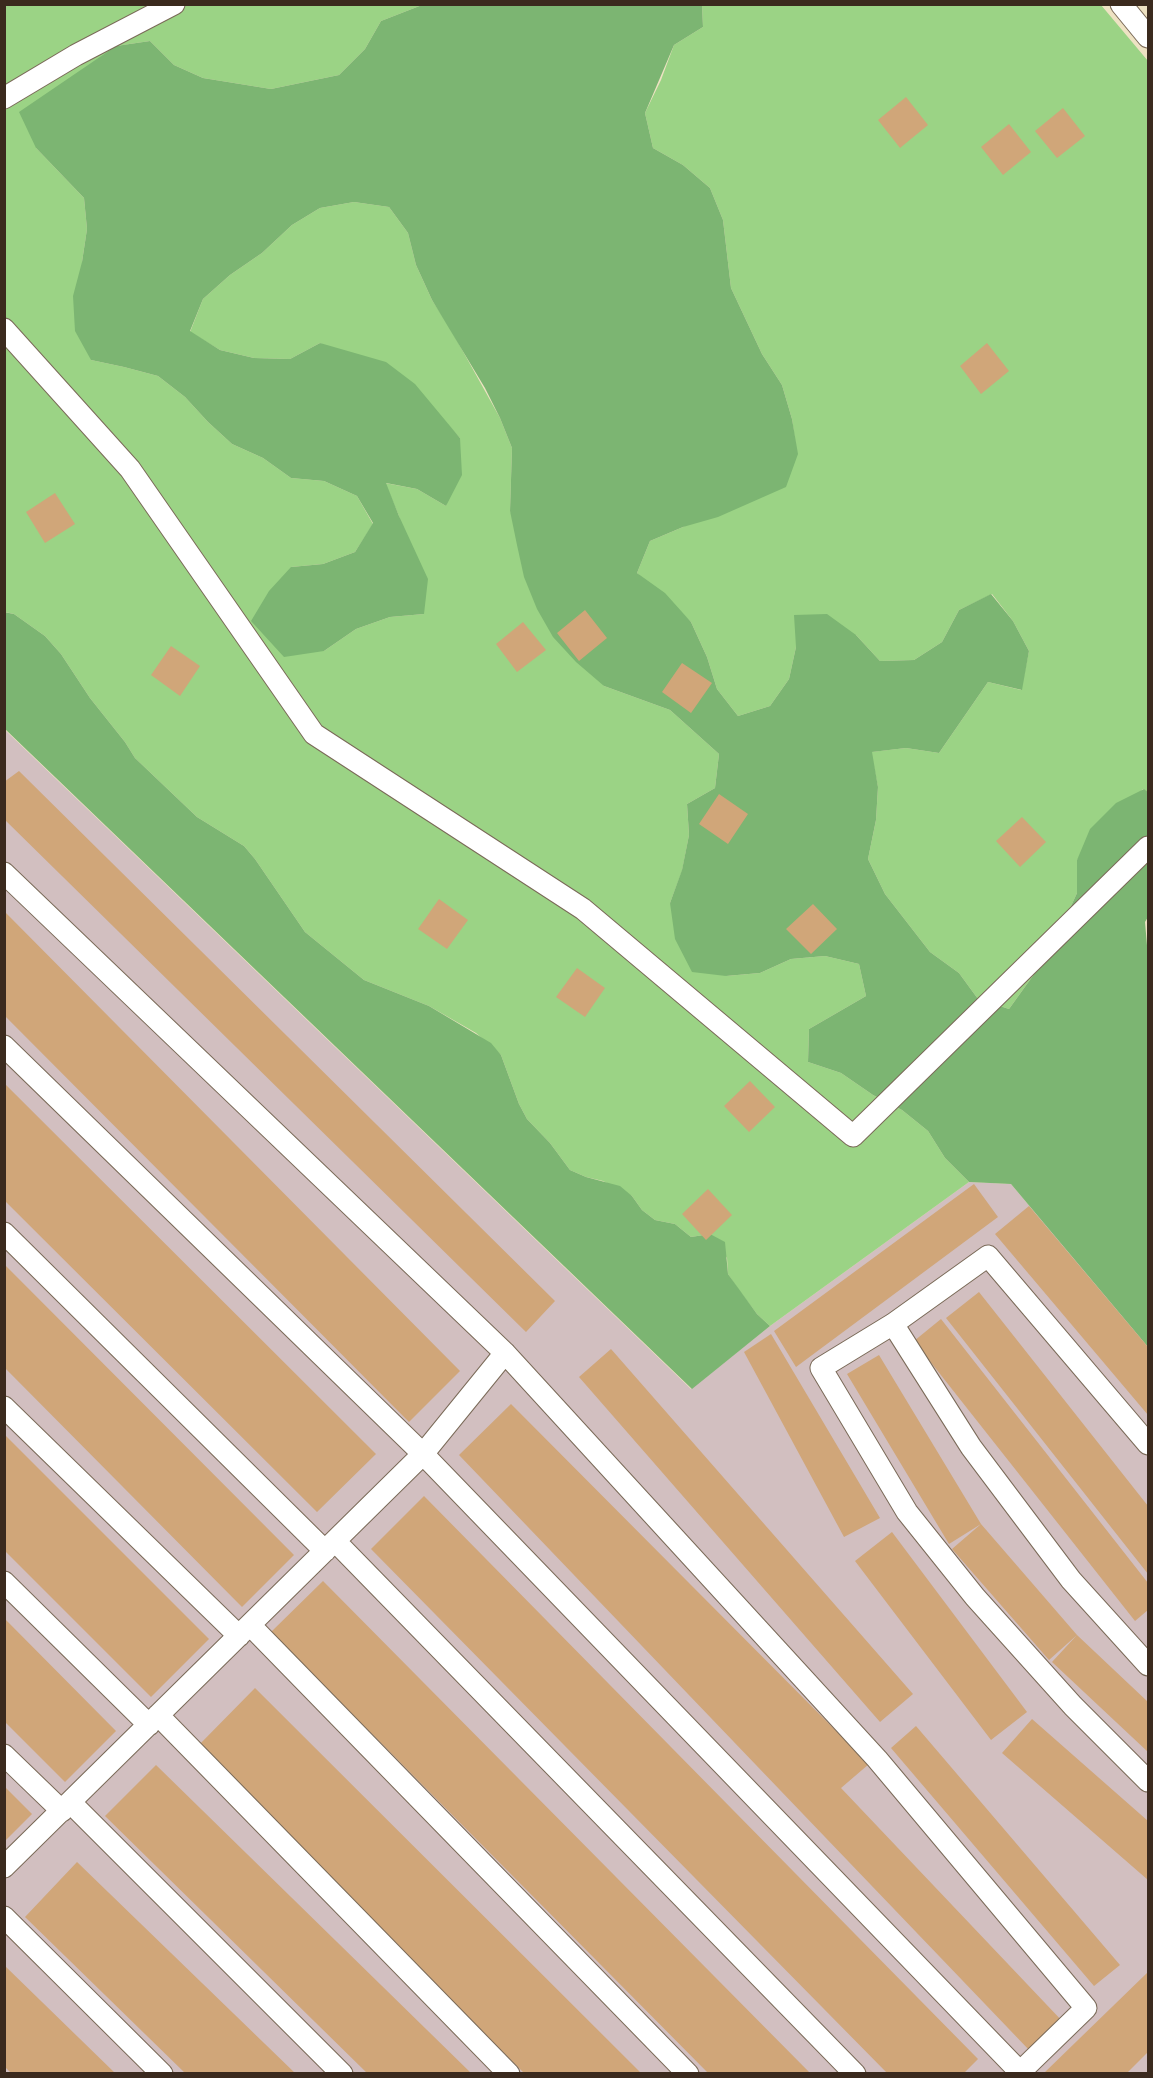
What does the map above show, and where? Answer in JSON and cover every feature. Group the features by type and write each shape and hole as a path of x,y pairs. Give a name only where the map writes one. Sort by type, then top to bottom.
{"lane":[{"path":"4,98 76,55 174,4"},
{"path":"1121,4 1149,38"},
{"path":"4,329 130,469 314,734 583,909 853,1136 1149,847"},
{"path":"4,873 505,1353 877,1759 1086,2008 1019,2073 423,1454 4,1046"},
{"path":"4,1233 330,1546 855,2073"},
{"path":"1149,1444 988,1256 892,1324 821,1368 907,1512 998,1622 1073,1706 1149,1781"},
{"path":"892,1324 971,1447 1028,1523 1071,1580 1149,1665"},
{"path":"4,1867 423,1454 505,1353"},
{"path":"4,1407 244,1630 688,2073"},
{"path":"4,1582 154,1720 509,2073"},
{"path":"4,1755 66,1806 342,2073"},
{"path":"4,1917 162,2073"}],"shaded area":[{"path":"4,729 691,1389 770,1326 969,1182 1011,1184 1148,1347 1148,2073 5,2073"}],"green space":[{"path":"4,5 422,5 381,21 365,49 339,75 271,89 203,78 174,65 150,41 116,46 36,148 84,198 87,229 82,262 91,360 158,376 185,397 232,444 263,458 291,478 324,481 357,496 373,524 355,552 323,564 291,567 324,651 356,629 390,617 424,614 399,516 385,483 417,489 446,506 460,438 437,413 320,343 290,359 254,358 220,350 190,332 203,299 230,275 262,253 292,225 320,208 354,202 389,207 408,233 416,265 432,300 500,418 512,448 510,511 604,686 670,710 719,754 715,788 687,804 689,835 682,871 670,903 726,976 760,973 791,959 825,956 859,964 866,996 809,1029 808,1062 841,1073 873,1095 902,1110 928,1131 945,1158 969,1182 770,1326 757,1314 728,1274 727,1258 710,1234 691,1237 675,1224 655,1220 642,1210 632,1196 603,1181 570,1170 550,1143 527,1119 501,1055 476,1033 429,1006 364,980 305,932 244,846 197,817 135,758 90,698 61,654 45,636 14,614 5,612"},
{"path":"422,5 702,5 703,27 674,45 645,113 653,148 683,165 710,188 723,220 731,288 762,354 782,385 792,419 798,454 786,487 718,517 683,527 650,541 637,573 665,593 691,622 707,657 717,689 738,716 770,706 789,679 796,647 794,615 827,614 856,635 880,661 914,660 942,642 959,610 991,594 1013,621 1029,651 1022,690 988,682 939,753 906,748 872,752 878,787 876,820 868,859 885,894 930,952 959,973 978,999 1009,1009 1050,952 1077,893 1077,860 1090,829 1116,803 1144,789 1148,792 1148,917 1145,922 1148,957 1148,1347 1011,1184 969,1182 945,1158 928,1131 902,1110 873,1095 841,1073 808,1062 809,1029 866,996 859,964 825,956 791,959 760,973 726,976 692,972 675,939 670,903 682,870 689,835 687,804 715,788 719,754 670,710 604,686 576,662 553,637 537,609 524,577 517,545 510,511 512,448 485,388 432,300 416,265 408,233 389,207 354,202 320,208 292,225 262,253 230,275 203,299 190,331 220,350 254,358 290,359 320,343 386,362 415,384 460,438 462,475 446,506 417,489 386,483 428,579 424,614 390,617 356,629 324,651 284,657 251,621 269,591 291,567 323,564 355,552 373,523 357,496 324,481 291,478 263,458 232,444 185,397 158,376 91,360 75,331 73,296 82,262 87,229 84,198 36,148 19,112 116,46 150,41 174,65 203,78 271,89 339,75 365,49 381,21"},
{"path":"702,5 1101,5 1148,61 1148,792 1143,789 1077,860 1077,893 1050,952 1009,1009 978,999 959,973 930,952 885,894 868,859 876,820 878,787 871,752 906,748 939,753 988,682 1021,690 1029,651 1013,621 992,594 959,610 942,642 914,660 880,661 856,635 796,647 789,679 770,706 738,716 717,689 707,657 691,622 637,573 650,541 683,527 797,454 792,419 782,385 762,354 731,288 723,220 710,188 683,165 653,148 645,113 674,45 703,27"},
{"path":"4,612 14,614 45,636 61,654 90,698 135,758 197,817 244,846 305,932 364,980 429,1006 491,1043 501,1055 527,1119 550,1143 570,1170 620,1186 632,1196 642,1210 655,1220 675,1224 691,1237 710,1234 725,1242 728,1274 757,1314 770,1326 692,1389 5,729"}],"building":[{"path":"906,97 928,125 900,148 878,120"},
{"path":"1063,108 1085,136 1057,158 1035,131"},
{"path":"1009,124 1031,152 1003,175 981,147"},
{"path":"987,343 1009,371 981,394 960,366"},
{"path":"55,493 75,524 45,543 26,512"},
{"path":"585,610 607,638 579,661 557,633"},
{"path":"523,622 546,650 517,672 496,644"},
{"path":"171,646 200,666 180,696 151,675"},
{"path":"682,663 712,683 691,713 662,692"},
{"path":"19,771 555,1301 526,1332 4,819 4,782"},
{"path":"719,794 748,814 728,844 699,824"},
{"path":"1022,817 1046,842 1020,867 996,841"},
{"path":"439,899 468,920 447,949 418,929"},
{"path":"813,904 837,929 811,954 786,929"},
{"path":"4,911 460,1371 409,1422 4,1015"},
{"path":"577,968 605,988 585,1017 556,997"},
{"path":"750,1081 775,1107 749,1132 724,1106"},
{"path":"4,1083 376,1454 317,1512 4,1200"},
{"path":"974,1184 998,1217 796,1367 774,1331"},
{"path":"708,1189 732,1215 706,1240 682,1214"},
{"path":"1029,1206 1148,1347 1148,1415 995,1234"},
{"path":"4,1264 294,1555 242,1607 4,1367"},
{"path":"979,1292 1148,1506 1148,1574 946,1318"},
{"path":"941,1319 1148,1583 1148,1610 1135,1621 914,1341"},
{"path":"771,1334 880,1518 844,1537 744,1352"},
{"path":"611,1349 913,1694 880,1722 579,1377"},
{"path":"879,1355 981,1524 949,1544 847,1374"},
{"path":"511,1404 869,1764 841,1788 1064,2023 1031,2052 459,1455"},
{"path":"4,1434 209,1639 151,1697 4,1550"},
{"path":"424,1496 978,2059 963,2074 888,2074 371,1549"},
{"path":"981,1524 1077,1635 1049,1660 952,1549"},
{"path":"892,1532 1027,1712 991,1740 855,1561"},
{"path":"323,1581 811,2074 709,2074 271,1632"},
{"path":"4,1618 116,1731 65,1782 4,1721"},
{"path":"1077,1635 1148,1702 1148,1752 1052,1662"},
{"path":"255,1688 642,2074 525,2074 197,1747"},
{"path":"1032,1719 1148,1821 1148,1880 1002,1753"},
{"path":"916,1726 1120,1965 1094,1986 891,1748"},
{"path":"156,1765 472,2074 368,2074 105,1816"},
{"path":"4,1786 32,1814 4,1842"},
{"path":"77,1862 296,2074 186,2074 25,1917"},
{"path":"4,1965 116,2074 12,2074 4,2066"},
{"path":"1148,1972 1148,2052 1126,2074 1043,2074"}]}
